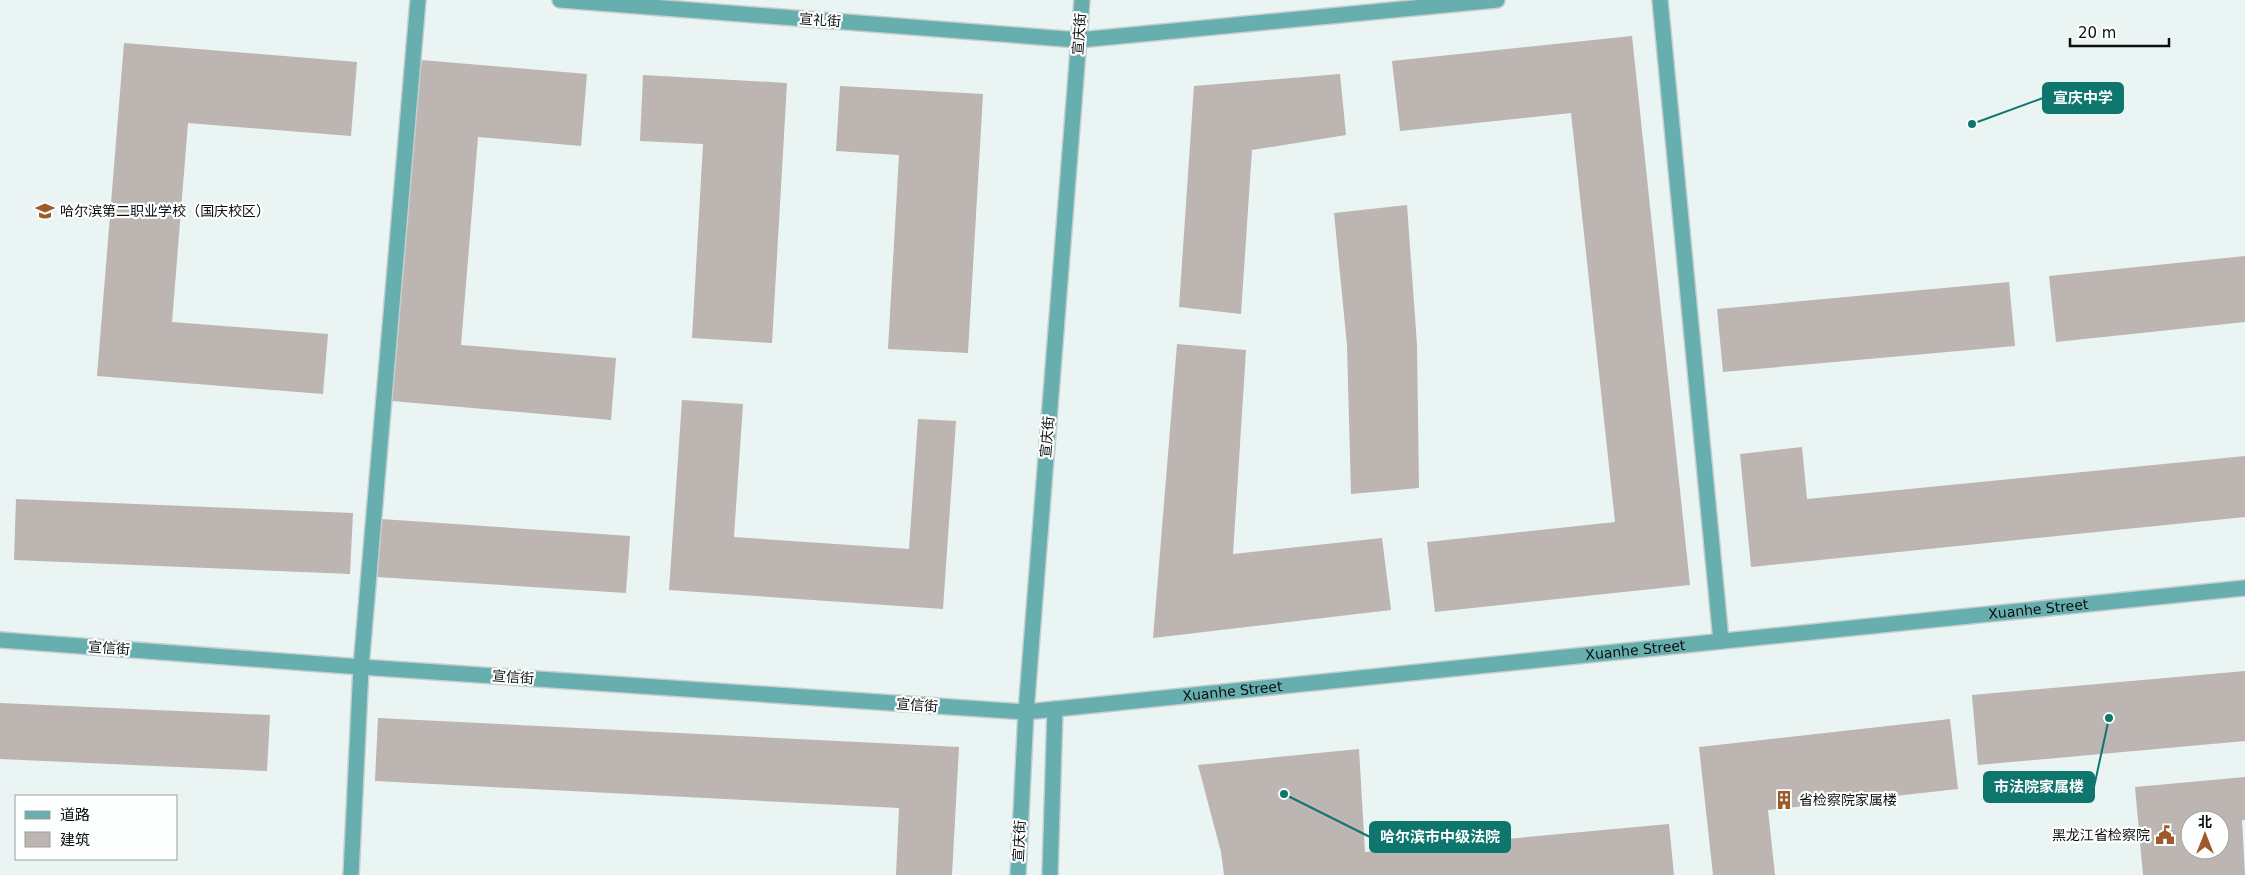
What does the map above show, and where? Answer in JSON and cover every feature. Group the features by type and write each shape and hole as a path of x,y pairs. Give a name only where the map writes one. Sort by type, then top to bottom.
{"street":[{"path":"351,875 361,667 418,0"},
{"name":"宣礼街","path":"560,0 1079,40 1497,0"},
{"name":"宣庆街","path":"1018,875 1026,712 1082,0"},
{"path":"1660,0 1720,641"},
{"name":"Xuanhe Street","path":"1026,712 2245,588"},
{"name":"宣信街","path":"0,640 361,667 1026,712"},
{"path":"1050,875 1055,709"}],"building":[{"path":"1632,36 1690,585 1435,612 1427,542 1615,522 1571,113 1400,131 1392,61"},
{"path":"124,43 357,62 351,136 188,123 172,322 328,334 323,394 97,376"},
{"path":"421,60 587,74 581,146 478,137 461,345 616,358 611,420 392,401"},
{"path":"1340,74 1346,135 1252,150 1241,314 1179,307 1194,86"},
{"path":"643,75 787,83 772,343 692,338 703,144 640,141"},
{"path":"840,86 983,94 968,353 888,349 899,155 836,151"},
{"path":"1407,205 1417,345 1419,488 1351,494 1347,345 1334,213"},
{"path":"2245,256 2245,322 2056,342 2049,276"},
{"path":"2009,282 2015,346 1723,372 1717,309"},
{"path":"1177,344 1246,350 1233,554 1382,538 1391,610 1153,638"},
{"path":"682,400 743,404 734,537 909,549 918,419 956,421 943,609 669,590"},
{"path":"1802,447 1807,499 2245,456 2245,517 1751,567 1740,454"},
{"path":"16,499 353,513 350,574 14,560"},
{"path":"381,519 630,536 626,593 377,577"},
{"path":"2245,671 2245,741 1978,765 1972,695"},
{"path":"0,703 270,715 267,771 0,759"},
{"path":"378,718 959,747 952,875 896,875 899,808 375,781"},
{"name":"省检察院家属楼","path":"1950,719 1958,789 1768,810 1775,875 1713,875 1699,747"},
{"path":"1359,749 1365,852 1669,824 1674,875 1224,875 1221,852 1198,765"},
{"name":"黑龙江省检察院","path":"2245,777 2245,820 2242,820 2245,875 2143,875 2135,787"}],"place":[{"name":"宣庆中学","path":"1972,124"},
{"name":"哈尔滨第二职业学校（国庆校区）","path":"45,211"},
{"name":"市法院家属楼","path":"2109,718"},
{"name":"哈尔滨市中级法院","path":"1284,794"},
{"name":"省检察院家属楼","path":"1784,800"},
{"name":"黑龙江省检察院","path":"2165,835"}]}
